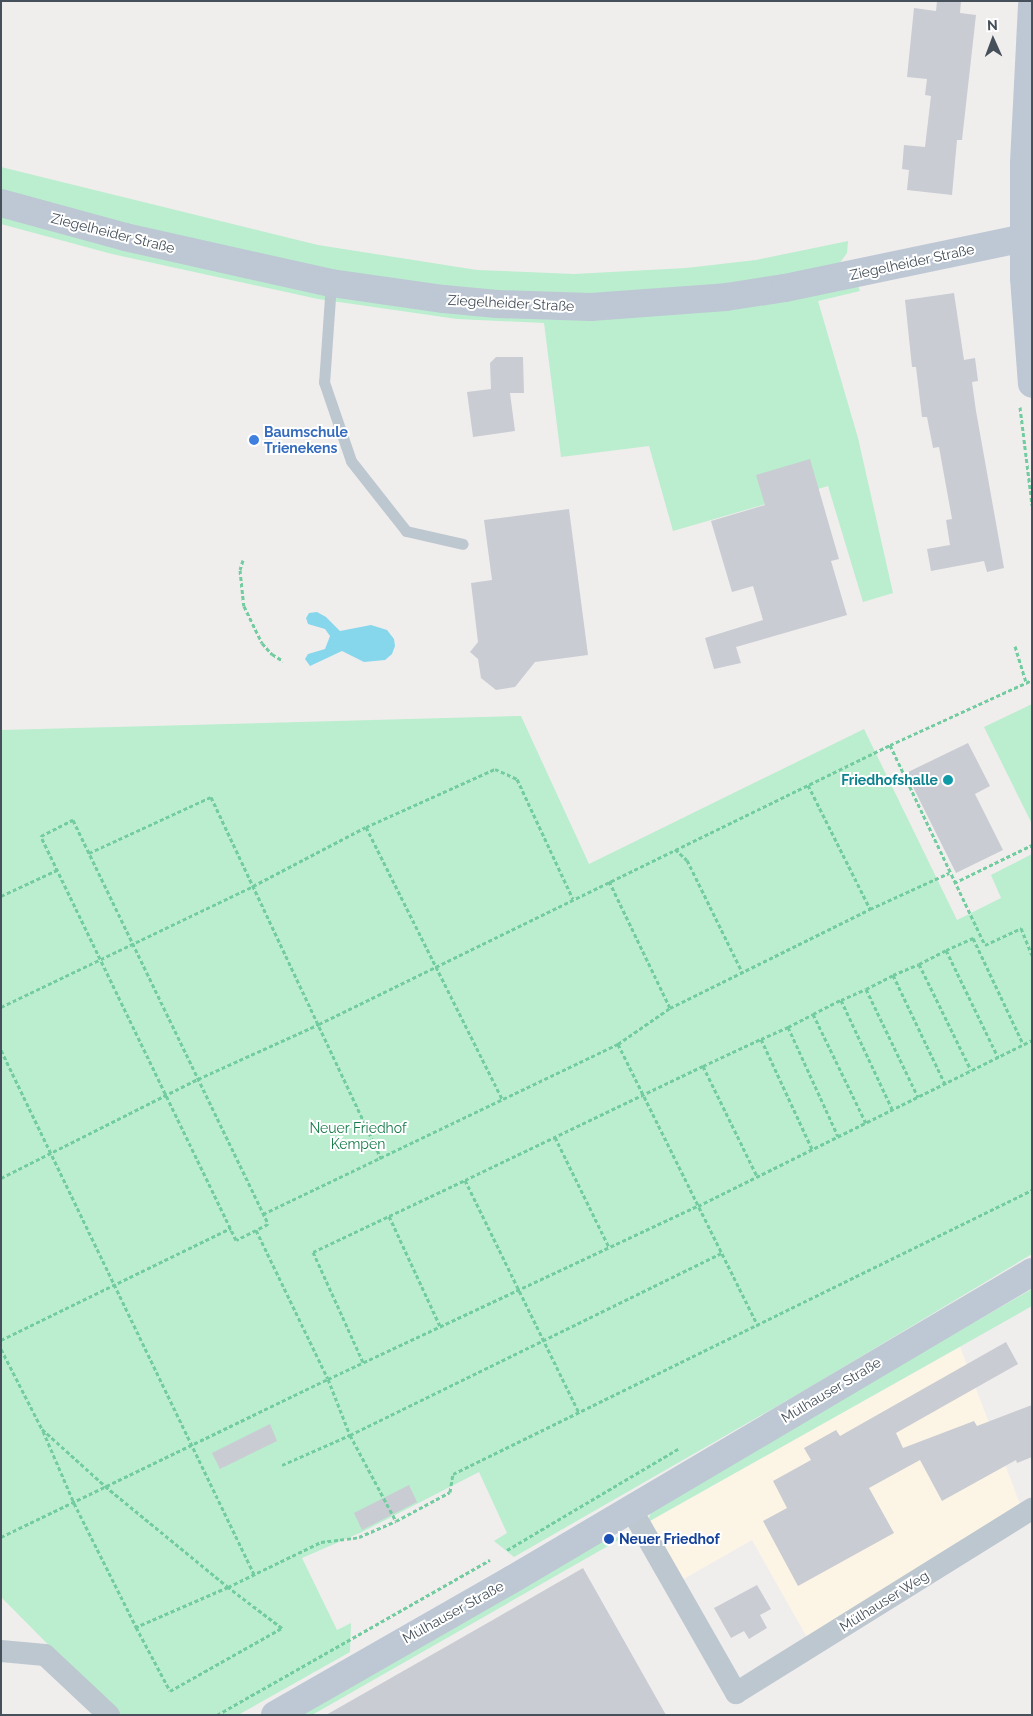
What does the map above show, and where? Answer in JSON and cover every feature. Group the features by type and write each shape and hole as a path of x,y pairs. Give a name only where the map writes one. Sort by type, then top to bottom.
{"street":[{"path":"1032,4 1026,96 1028,237 1024,278 1032,384"},
{"name":"Ziegelheider Straße","path":"1,204 125,237 331,283 444,299 497,304 591,307 726,297 785,288 1028,237"},
{"name":"Mülhauser Straße","path":"275,1715 631,1509 1032,1272"},
{"name":"Mülhauser Weg","path":"631,1509 736,1693 1032,1509"},
{"path":"1,1651 45,1655 109,1715"}],"lane":[{"path":"331,283 324,382 351,460 406,531 463,544"}],"path":[{"path":"243,560 240,570 244,606 262,643 272,654 283,661"},
{"path":"1015,646 1026,682"},
{"path":"1,1178 198,1079 319,1024 890,745 1032,680"},
{"path":"890,745 949,874 985,944 1021,928 1032,955"},
{"path":"1,1007 99,958 133,944 253,886 366,827 495,769 517,779 573,899"},
{"path":"808,785 870,909"},
{"path":"89,854 211,797 381,1159"},
{"path":"73,820 268,1224 236,1240 57,870 41,836 73,820"},
{"path":"366,827 502,1099"},
{"path":"954,883 1032,845"},
{"path":"675,850 687,860 742,972"},
{"path":"1,896 57,870"},
{"path":"263,1214 618,1044 670,1008 870,909 949,874"},
{"path":"609,882 670,1008"},
{"path":"363,1362 313,1252 973,938 1023,1044"},
{"path":"946,950 998,1057"},
{"path":"919,964 971,1070"},
{"path":"893,975 945,1084"},
{"path":"866,988 918,1097"},
{"path":"840,1000 892,1109"},
{"path":"813,1014 866,1123"},
{"path":"788,1027 838,1136"},
{"path":"761,1039 812,1149"},
{"path":"1,1537 363,1362 698,1206 1032,1040"},
{"path":"618,1044 758,1326"},
{"path":"1,1050 254,1574"},
{"path":"703,1066 757,1176"},
{"path":"555,1137 609,1247"},
{"path":"465,1180 541,1340 579,1413"},
{"path":"136,1626 228,1587 321,1542 359,1538 396,1520 450,1492 453,1474 1032,1190"},
{"path":"389,1216 440,1326"},
{"path":"1,1340 231,1228"},
{"path":"256,1230 328,1379 350,1435 396,1520"},
{"path":"282,1465 350,1435 722,1253"},
{"path":"1,1349 42,1428 74,1503 170,1691 282,1628 228,1587 105,1486 42,1428"}],"shaded area":[{"path":"960,1347 1020,1504 932,1558 808,1639 752,1540 680,1581 648,1522"}],"green space":[{"path":"1,167 318,245 477,270 574,274 686,268 756,260 848,241 847,253 839,264 765,280 614,294 474,291 305,267 1,193"},
{"path":"1,216 457,311 858,285 860,291 818,301 858,438 893,593 863,602 828,486 673,531 649,446 561,457 544,323 457,319 318,299 112,254 1,224"},
{"path":"1032,704 1032,824 984,727"},
{"name":"Neuer Friedhof Kempen","path":"521,716 589,864 864,729 957,920 1001,898 991,875 1032,854 1032,1254 812,1386 514,1557 494,1541 507,1533 479,1472 362,1532 302,1558 337,1630 351,1623 350,1652 238,1715 118,1715 1,1597 1,730"},
{"path":"1032,1289 1032,1306 648,1522 652,1508"},
{"path":"604,1536 622,1538 312,1715 291,1715"}],"water":[{"path":"317,612 326,617 340,631 371,625 387,630 394,639 395,646 392,654 385,660 364,662 342,651 310,666 305,659 308,654 325,649 330,636 325,629 308,624 306,618 309,613"}],"building":[{"path":"937,1 961,1 960,13 976,15 962,140 957,140 952,195 907,190 909,170 902,169 904,145 925,147 931,96 925,95 927,79 907,77 914,8 936,11"},
{"path":"954,293 964,360 975,358 978,381 972,382 976,411 1004,568 987,572 984,561 931,571 927,549 950,545 946,520 952,519 939,447 933,448 927,417 922,417 916,367 912,367 905,300"},
{"path":"496,357 523,357 524,393 510,393 515,431 473,437 467,392 491,389 490,363"},
{"path":"810,459 839,559 831,561 847,615 736,647 741,663 714,669 705,638 763,620 753,586 732,592 711,521 765,505 756,475"},
{"path":"569,509 588,655 535,662 515,687 496,690 481,678 478,659 470,652 478,642 471,583 492,580 484,520"},
{"path":"968,743 990,786 975,794 1003,850 956,873 906,773"},
{"path":"1006,1342 1018,1364 896,1433 903,1448 974,1421 977,1426 1032,1405 1032,1457 1017,1463 1016,1460 942,1501 920,1460 869,1488 894,1533 798,1586 763,1521 787,1508 773,1481 811,1460 804,1448 836,1430 840,1436"},
{"path":"270,1424 277,1441 220,1469 212,1453"},
{"path":"409,1485 417,1502 362,1530 354,1513"},
{"path":"583,1568 666,1715 326,1715 491,1621"},
{"path":"757,1585 771,1609 760,1615 767,1628 749,1639 744,1631 731,1638 714,1608"}],"place":[{"name":"Baumschule Trienekens","path":"254,440"},
{"name":"Friedhofshalle","path":"948,780"},
{"name":"Neuer Friedhof","path":"609,1539"}]}
